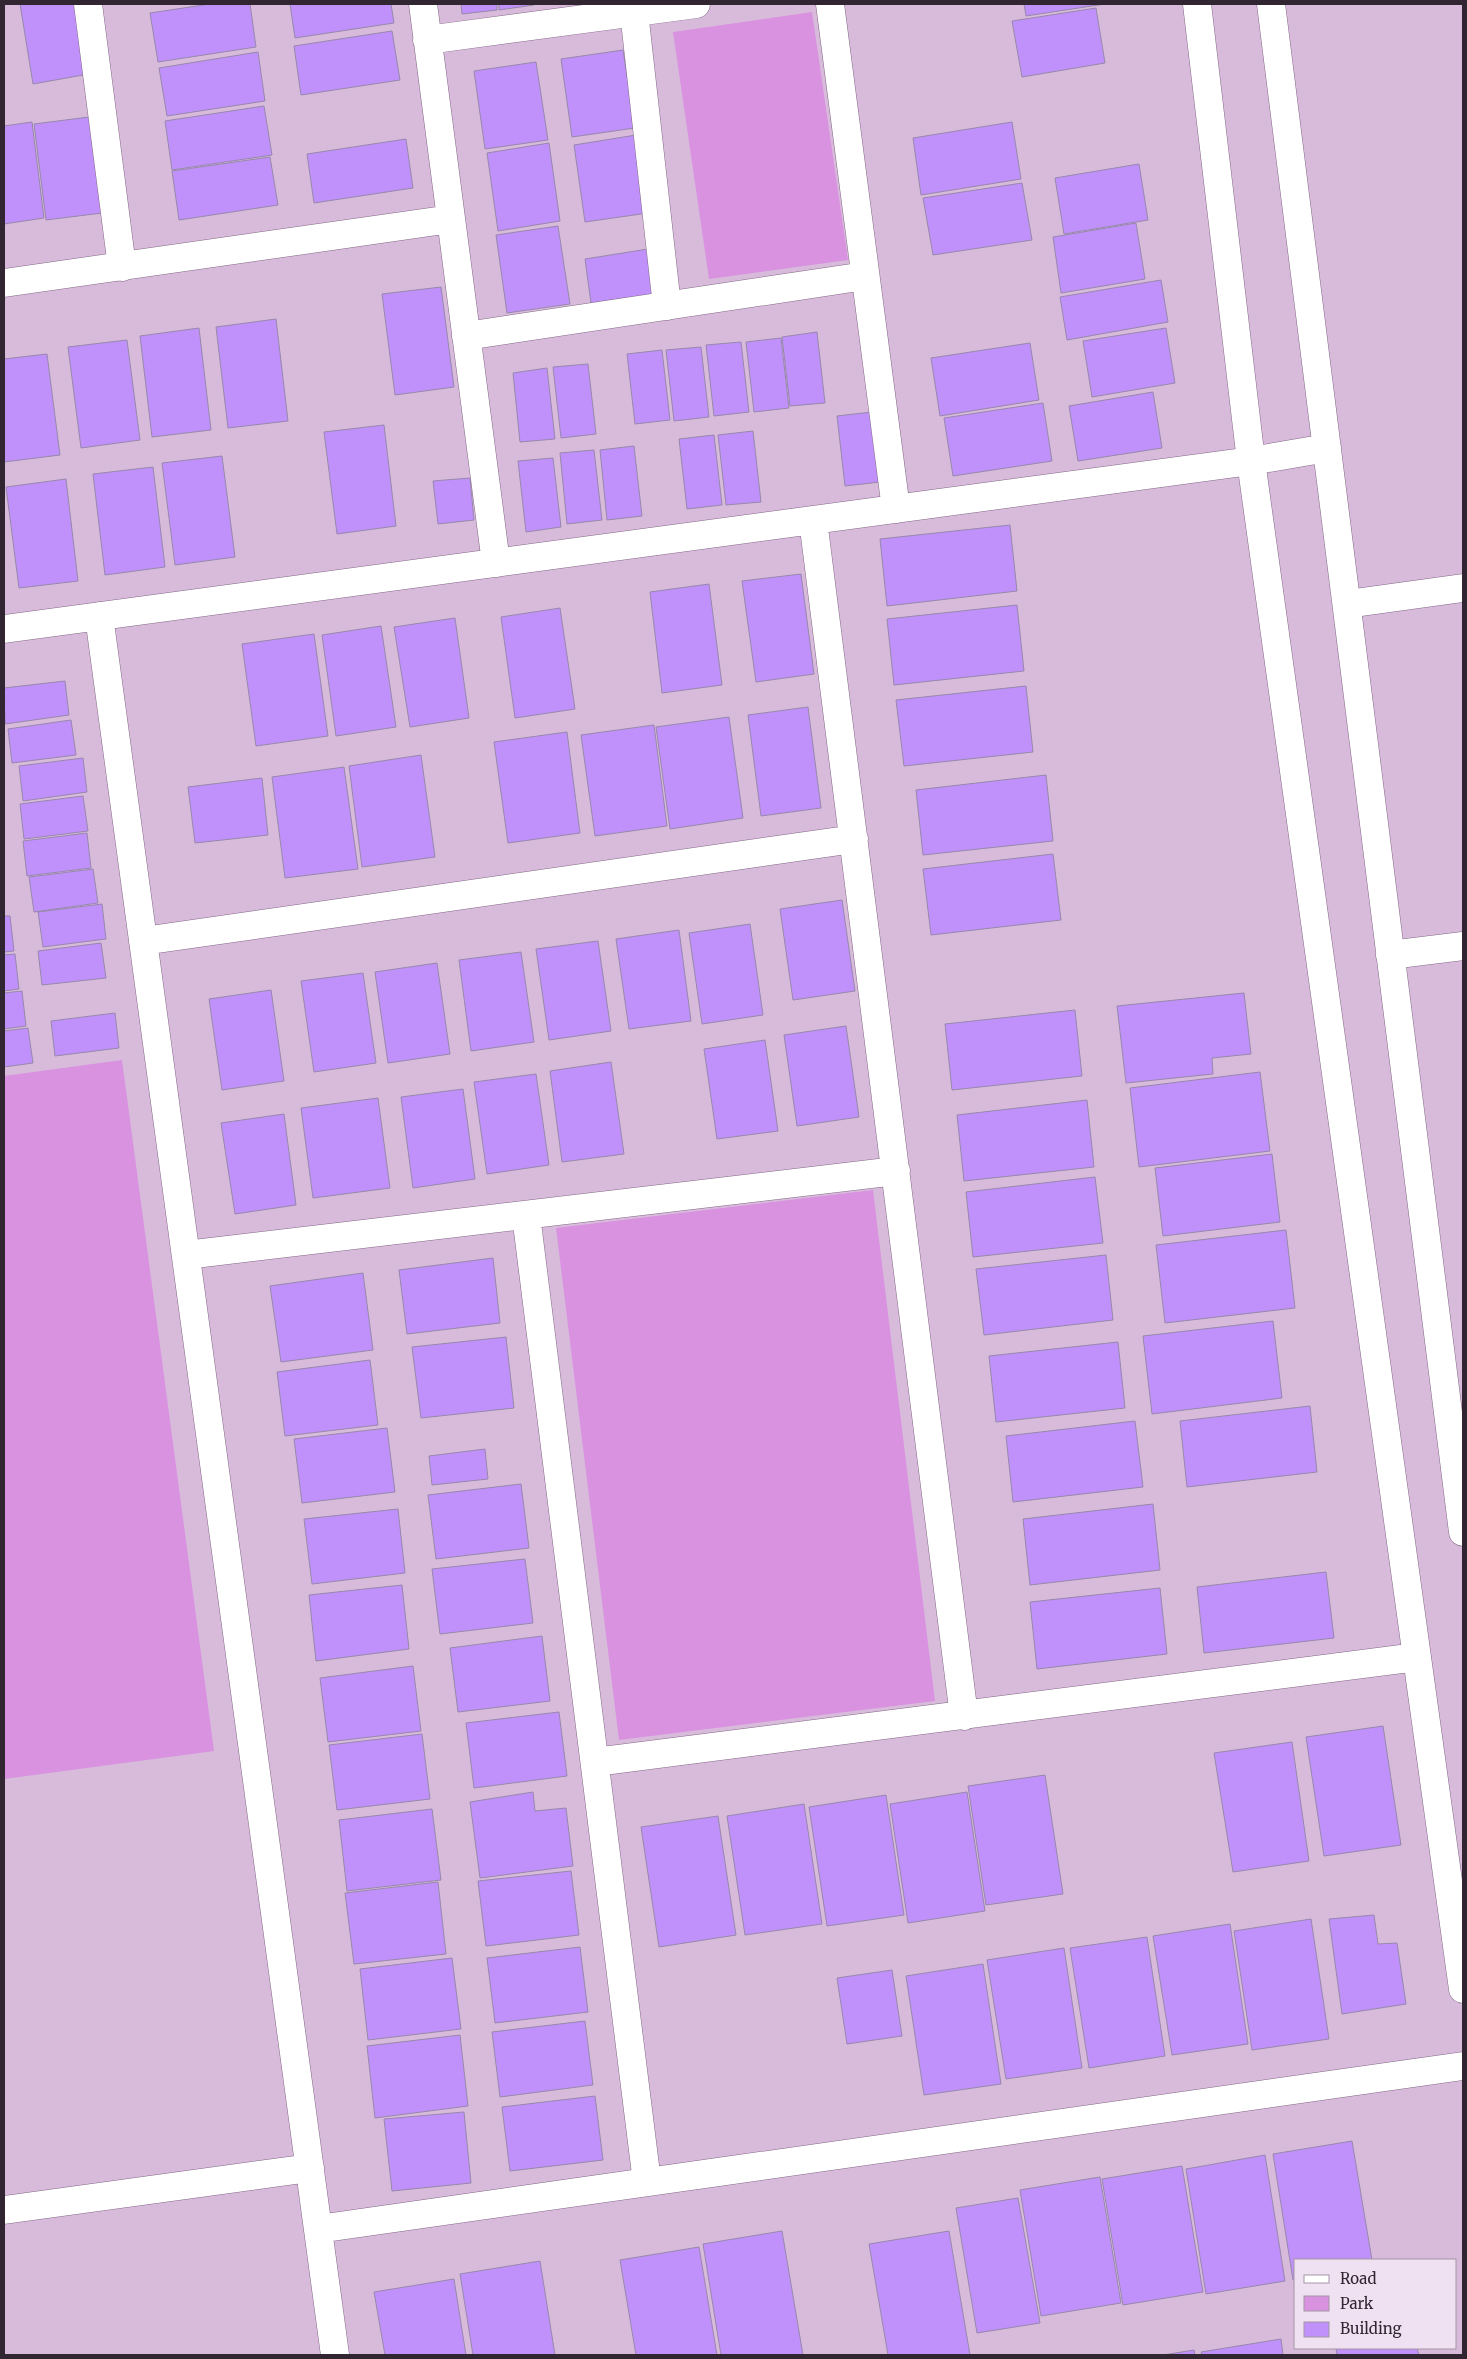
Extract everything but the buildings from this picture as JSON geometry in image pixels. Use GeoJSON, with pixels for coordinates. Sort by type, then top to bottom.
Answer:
{"type":"FeatureCollection","features":[{"type":"Feature","properties":{"kind":"street"},"geometry":{"type":"LineString","coordinates":[[88,4],[122,266]]}},
{"type":"Feature","properties":{"kind":"street"},"geometry":{"type":"LineString","coordinates":[[423,4],[496,563]]}},
{"type":"Feature","properties":{"kind":"street"},"geometry":{"type":"LineString","coordinates":[[427,40],[696,4]]}},
{"type":"Feature","properties":{"kind":"street"},"geometry":{"type":"LineString","coordinates":[[830,4],[896,509]]}},
{"type":"Feature","properties":{"kind":"street"},"geometry":{"type":"LineString","coordinates":[[1197,4],[1251,461],[1463,1989]]}},
{"type":"Feature","properties":{"kind":"street"},"geometry":{"type":"LineString","coordinates":[[1271,4],[1463,1532]]}},
{"type":"Feature","properties":{"kind":"street"},"geometry":{"type":"LineString","coordinates":[[634,12],[667,306]]}},
{"type":"Feature","properties":{"kind":"street"},"geometry":{"type":"LineString","coordinates":[[4,283],[451,219]]}},
{"type":"Feature","properties":{"kind":"street"},"geometry":{"type":"LineString","coordinates":[[466,336],[866,276]]}},
{"type":"Feature","properties":{"kind":"street"},"geometry":{"type":"LineString","coordinates":[[4,629],[1251,461],[1327,448]]}},
{"type":"Feature","properties":{"kind":"street"},"geometry":{"type":"LineString","coordinates":[[813,520],[964,1716]]}},
{"type":"Feature","properties":{"kind":"street"},"geometry":{"type":"LineString","coordinates":[[1347,604],[1463,588]]}},
{"type":"Feature","properties":{"kind":"street"},"geometry":{"type":"LineString","coordinates":[[99,616],[335,2355]]}},
{"type":"Feature","properties":{"kind":"street"},"geometry":{"type":"LineString","coordinates":[[143,941],[854,839]]}},
{"type":"Feature","properties":{"kind":"street"},"geometry":{"type":"LineString","coordinates":[[1390,955],[1463,946]]}},
{"type":"Feature","properties":{"kind":"street"},"geometry":{"type":"LineString","coordinates":[[186,1255],[896,1171]]}},
{"type":"Feature","properties":{"kind":"street"},"geometry":{"type":"LineString","coordinates":[[526,1215],[647,2182]]}},
{"type":"Feature","properties":{"kind":"street"},"geometry":{"type":"LineString","coordinates":[[595,1762],[1417,1657]]}},
{"type":"Feature","properties":{"kind":"street"},"geometry":{"type":"LineString","coordinates":[[318,2229],[1463,2066]]}},
{"type":"Feature","properties":{"kind":"street"},"geometry":{"type":"LineString","coordinates":[[4,2210],[310,2168]]}},
{"type":"Feature","properties":{"kind":"green space"},"geometry":{"type":"Polygon","coordinates":[[[812,12],[848,260],[709,279],[673,32],[812,12]]]}},
{"type":"Feature","properties":{"kind":"green space"},"geometry":{"type":"Polygon","coordinates":[[[122,1060],[214,1751],[4,1779],[4,1076],[122,1060]]]}},
{"type":"Feature","properties":{"kind":"green space"},"geometry":{"type":"Polygon","coordinates":[[[873,1190],[935,1701],[619,1740],[556,1228],[873,1190]]]}}]}
